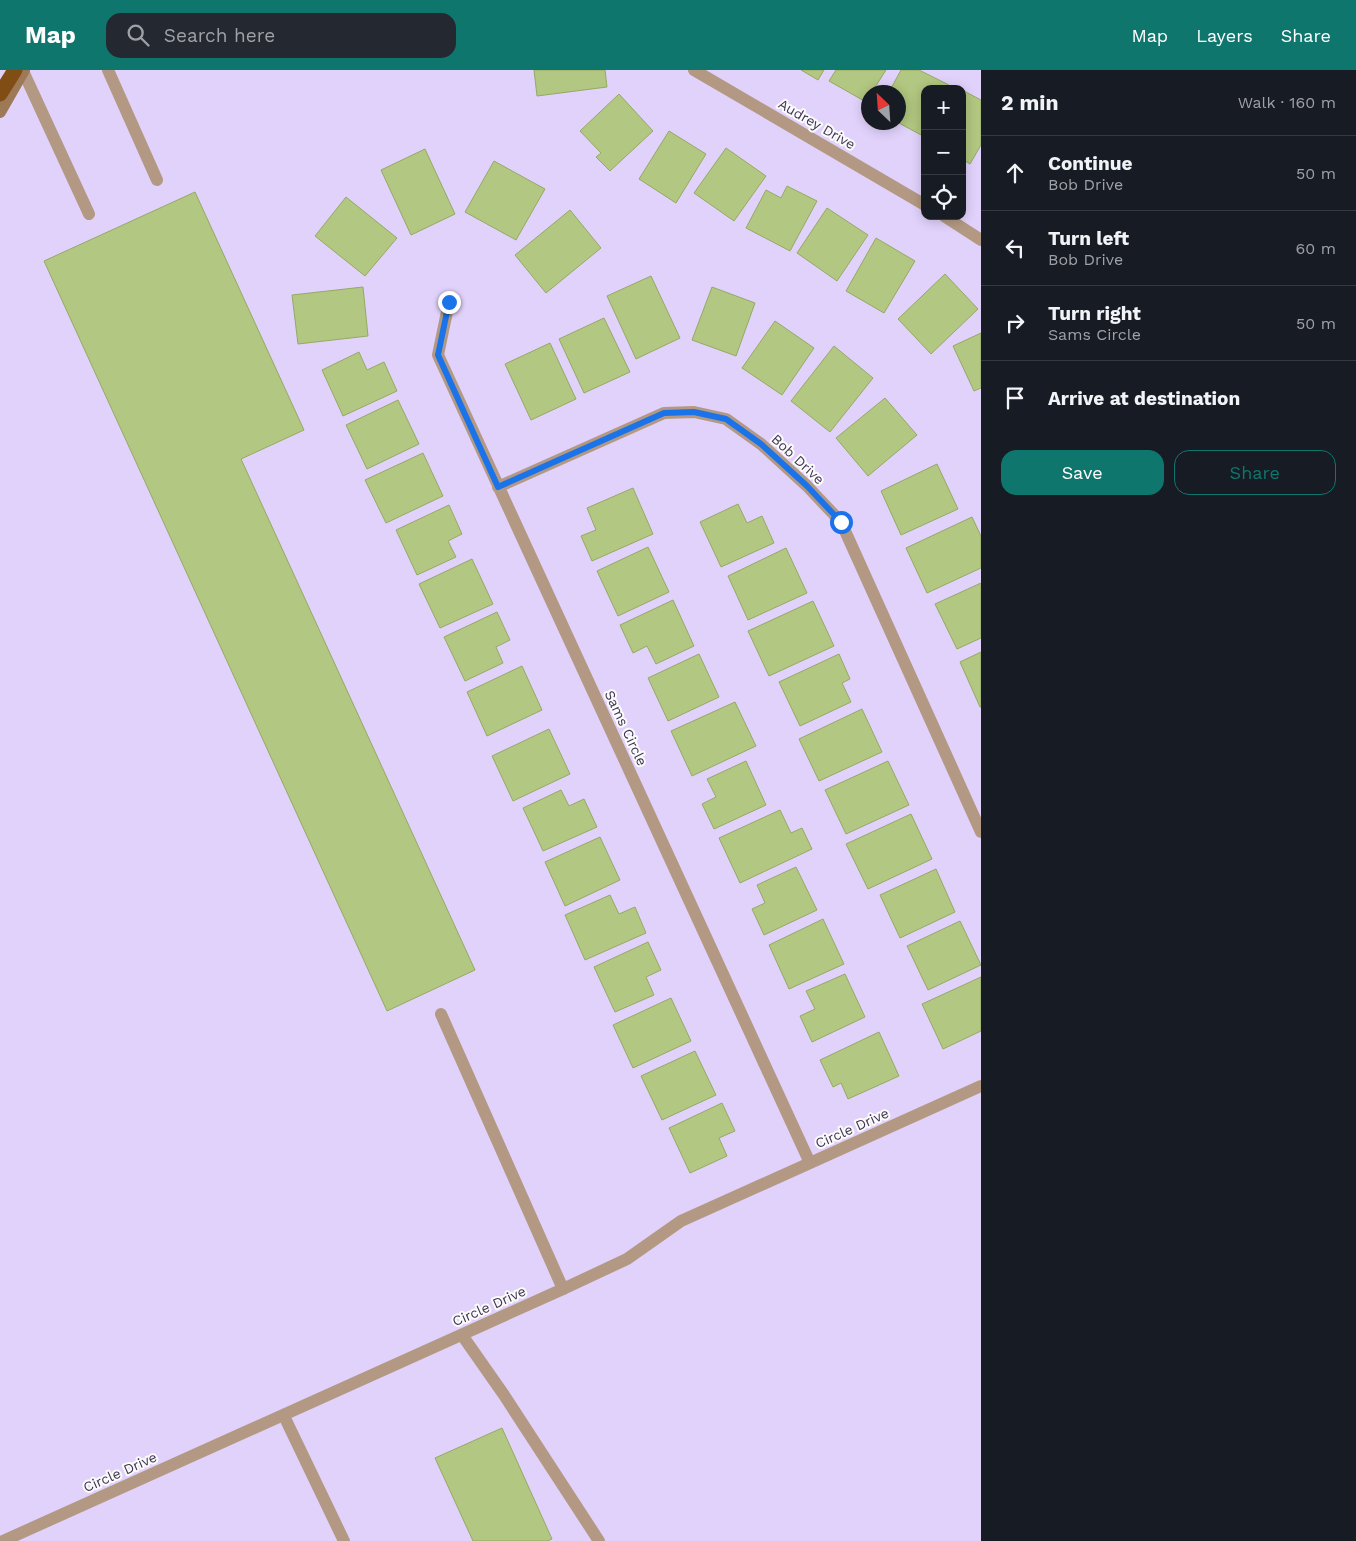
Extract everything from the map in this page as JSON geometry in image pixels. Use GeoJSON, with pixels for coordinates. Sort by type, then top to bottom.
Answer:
{"type":"FeatureCollection","features":[{"type":"Feature","properties":{"kind":"highway"},"geometry":{"type":"LineString","coordinates":[[0,94],[21,70]]}},
{"type":"Feature","properties":{"kind":"main road"},"geometry":{"type":"LineString","coordinates":[[0,112],[21,70]]}},
{"type":"Feature","properties":{"kind":"street"},"geometry":{"type":"LineString","coordinates":[[21,70],[88,214]]}},
{"type":"Feature","properties":{"kind":"street"},"geometry":{"type":"LineString","coordinates":[[108,70],[157,180]]}},
{"type":"Feature","properties":{"kind":"street","name":"Audrey Drive"},"geometry":{"type":"LineString","coordinates":[[694,70],[921,203]]}},
{"type":"Feature","properties":{"kind":"street"},"geometry":{"type":"LineString","coordinates":[[950,220],[981,240]]}},
{"type":"Feature","properties":{"kind":"street","name":"Sams Circle"},"geometry":{"type":"LineString","coordinates":[[449,302],[438,355],[810,1163]]}},
{"type":"Feature","properties":{"kind":"street","name":"Bob Drive"},"geometry":{"type":"LineString","coordinates":[[498,487],[664,413],[694,412],[726,419],[781,462],[841,522],[981,832]]}},
{"type":"Feature","properties":{"kind":"street"},"geometry":{"type":"LineString","coordinates":[[441,1014],[563,1290]]}},
{"type":"Feature","properties":{"kind":"street","name":"Circle Drive"},"geometry":{"type":"LineString","coordinates":[[3,1541],[25,1537],[284,1416],[563,1290],[627,1259],[681,1221],[981,1086]]}},
{"type":"Feature","properties":{"kind":"street"},"geometry":{"type":"LineString","coordinates":[[462,1335],[504,1395],[599,1541]]}},
{"type":"Feature","properties":{"kind":"street"},"geometry":{"type":"LineString","coordinates":[[284,1416],[344,1541]]}},
{"type":"Feature","properties":{"kind":"building"},"geometry":{"type":"Polygon","coordinates":[[[534,70],[605,70],[607,87],[537,96],[534,70]]]}},
{"type":"Feature","properties":{"kind":"building"},"geometry":{"type":"Polygon","coordinates":[[[801,70],[824,70],[818,80],[801,70]]]}},
{"type":"Feature","properties":{"kind":"building"},"geometry":{"type":"Polygon","coordinates":[[[836,70],[886,70],[876,85],[861,85],[861,99],[829,81],[836,70]]]}},
{"type":"Feature","properties":{"kind":"building"},"geometry":{"type":"Polygon","coordinates":[[[901,70],[919,70],[949,85],[921,85],[921,135],[906,127],[906,85],[893,85],[901,70]]]}},
{"type":"Feature","properties":{"kind":"building"},"geometry":{"type":"Polygon","coordinates":[[[966,92],[981,100],[981,145],[970,164],[966,162],[966,92]]]}},
{"type":"Feature","properties":{"kind":"building"},"geometry":{"type":"Polygon","coordinates":[[[619,94],[653,131],[610,171],[596,157],[601,153],[580,131],[619,94]]]}},
{"type":"Feature","properties":{"kind":"building"},"geometry":{"type":"Polygon","coordinates":[[[669,131],[706,154],[676,203],[639,179],[669,131]]]}},
{"type":"Feature","properties":{"kind":"building"},"geometry":{"type":"Polygon","coordinates":[[[726,148],[766,176],[734,221],[694,193],[726,148]]]}},
{"type":"Feature","properties":{"kind":"building"},"geometry":{"type":"Polygon","coordinates":[[[425,149],[455,214],[411,235],[381,170],[425,149]]]}},
{"type":"Feature","properties":{"kind":"building"},"geometry":{"type":"Polygon","coordinates":[[[494,161],[545,189],[516,240],[465,212],[494,161]]]}},
{"type":"Feature","properties":{"kind":"building"},"geometry":{"type":"Polygon","coordinates":[[[787,186],[817,201],[790,251],[746,228],[766,190],[781,198],[787,186]]]}},
{"type":"Feature","properties":{"kind":"building"},"geometry":{"type":"Polygon","coordinates":[[[195,192],[304,430],[241,459],[475,970],[387,1011],[44,261],[195,192]]]}},
{"type":"Feature","properties":{"kind":"building"},"geometry":{"type":"Polygon","coordinates":[[[346,197],[397,238],[365,276],[315,236],[346,197]]]}},
{"type":"Feature","properties":{"kind":"building"},"geometry":{"type":"Polygon","coordinates":[[[827,208],[868,235],[837,281],[797,253],[827,208]]]}},
{"type":"Feature","properties":{"kind":"building"},"geometry":{"type":"Polygon","coordinates":[[[570,210],[601,248],[546,293],[515,255],[570,210]]]}},
{"type":"Feature","properties":{"kind":"building"},"geometry":{"type":"Polygon","coordinates":[[[876,238],[915,261],[884,313],[846,291],[876,238]]]}},
{"type":"Feature","properties":{"kind":"building"},"geometry":{"type":"Polygon","coordinates":[[[945,274],[978,309],[931,354],[898,319],[945,274]]]}},
{"type":"Feature","properties":{"kind":"building"},"geometry":{"type":"Polygon","coordinates":[[[651,276],[680,338],[636,359],[607,296],[651,276]]]}},
{"type":"Feature","properties":{"kind":"building"},"geometry":{"type":"Polygon","coordinates":[[[363,287],[368,336],[298,344],[292,295],[363,287]]]}},
{"type":"Feature","properties":{"kind":"building"},"geometry":{"type":"Polygon","coordinates":[[[712,287],[755,303],[736,356],[692,340],[712,287]]]}},
{"type":"Feature","properties":{"kind":"building"},"geometry":{"type":"Polygon","coordinates":[[[604,318],[630,372],[584,393],[559,339],[604,318]]]}},
{"type":"Feature","properties":{"kind":"building"},"geometry":{"type":"Polygon","coordinates":[[[775,321],[814,348],[782,395],[742,368],[775,321]]]}},
{"type":"Feature","properties":{"kind":"building"},"geometry":{"type":"Polygon","coordinates":[[[981,333],[981,388],[974,391],[953,346],[981,333]]]}},
{"type":"Feature","properties":{"kind":"building"},"geometry":{"type":"Polygon","coordinates":[[[550,343],[576,399],[531,420],[505,364],[550,343]]]}},
{"type":"Feature","properties":{"kind":"building"},"geometry":{"type":"Polygon","coordinates":[[[834,346],[873,378],[830,432],[791,401],[834,346]]]}},
{"type":"Feature","properties":{"kind":"building"},"geometry":{"type":"Polygon","coordinates":[[[359,352],[367,370],[384,362],[397,391],[343,416],[322,370],[359,352]]]}},
{"type":"Feature","properties":{"kind":"building"},"geometry":{"type":"Polygon","coordinates":[[[885,398],[917,435],[868,476],[836,438],[885,398]]]}},
{"type":"Feature","properties":{"kind":"building"},"geometry":{"type":"Polygon","coordinates":[[[398,400],[419,444],[367,469],[346,425],[398,400]]]}},
{"type":"Feature","properties":{"kind":"building"},"geometry":{"type":"Polygon","coordinates":[[[423,453],[443,496],[386,523],[365,480],[423,453]]]}},
{"type":"Feature","properties":{"kind":"building"},"geometry":{"type":"Polygon","coordinates":[[[937,464],[958,509],[901,535],[881,491],[937,464]]]}},
{"type":"Feature","properties":{"kind":"building"},"geometry":{"type":"Polygon","coordinates":[[[633,488],[653,534],[592,561],[581,536],[596,530],[587,508],[633,488]]]}},
{"type":"Feature","properties":{"kind":"building"},"geometry":{"type":"Polygon","coordinates":[[[738,504],[747,523],[762,516],[774,543],[721,567],[700,522],[738,504]]]}},
{"type":"Feature","properties":{"kind":"building"},"geometry":{"type":"Polygon","coordinates":[[[449,505],[462,534],[448,541],[456,557],[417,575],[396,530],[449,505]]]}},
{"type":"Feature","properties":{"kind":"building"},"geometry":{"type":"Polygon","coordinates":[[[972,517],[981,536],[981,568],[927,593],[906,548],[972,517]]]}},
{"type":"Feature","properties":{"kind":"building"},"geometry":{"type":"Polygon","coordinates":[[[648,547],[669,592],[618,616],[597,571],[648,547]]]}},
{"type":"Feature","properties":{"kind":"building"},"geometry":{"type":"Polygon","coordinates":[[[786,548],[807,593],[748,620],[728,576],[786,548]]]}},
{"type":"Feature","properties":{"kind":"building"},"geometry":{"type":"Polygon","coordinates":[[[472,559],[493,604],[440,628],[419,584],[472,559]]]}},
{"type":"Feature","properties":{"kind":"building"},"geometry":{"type":"Polygon","coordinates":[[[981,583],[981,638],[957,649],[935,604],[981,583]]]}},
{"type":"Feature","properties":{"kind":"building"},"geometry":{"type":"Polygon","coordinates":[[[673,600],[694,646],[656,664],[647,646],[633,653],[620,625],[673,600]]]}},
{"type":"Feature","properties":{"kind":"building"},"geometry":{"type":"Polygon","coordinates":[[[813,601],[834,646],[769,676],[748,631],[813,601]]]}},
{"type":"Feature","properties":{"kind":"building"},"geometry":{"type":"Polygon","coordinates":[[[497,612],[510,640],[496,647],[503,663],[465,681],[444,637],[497,612]]]}},
{"type":"Feature","properties":{"kind":"building"},"geometry":{"type":"Polygon","coordinates":[[[981,652],[981,707],[980,707],[960,662],[981,652]]]}},
{"type":"Feature","properties":{"kind":"building"},"geometry":{"type":"Polygon","coordinates":[[[699,654],[719,697],[668,721],[648,678],[699,654]]]}},
{"type":"Feature","properties":{"kind":"building"},"geometry":{"type":"Polygon","coordinates":[[[839,654],[850,679],[842,683],[851,702],[800,726],[779,682],[839,654]]]}},
{"type":"Feature","properties":{"kind":"building"},"geometry":{"type":"Polygon","coordinates":[[[522,666],[542,710],[487,736],[467,692],[522,666]]]}},
{"type":"Feature","properties":{"kind":"building"},"geometry":{"type":"Polygon","coordinates":[[[735,702],[756,746],[692,776],[671,731],[735,702]]]}},
{"type":"Feature","properties":{"kind":"building"},"geometry":{"type":"Polygon","coordinates":[[[862,709],[882,752],[819,781],[799,739],[862,709]]]}},
{"type":"Feature","properties":{"kind":"building"},"geometry":{"type":"Polygon","coordinates":[[[549,729],[570,774],[513,801],[492,756],[549,729]]]}},
{"type":"Feature","properties":{"kind":"building"},"geometry":{"type":"Polygon","coordinates":[[[746,761],[766,805],[714,829],[702,804],[716,797],[707,779],[746,761]]]}},
{"type":"Feature","properties":{"kind":"building"},"geometry":{"type":"Polygon","coordinates":[[[888,761],[909,805],[846,834],[825,790],[888,761]]]}},
{"type":"Feature","properties":{"kind":"building"},"geometry":{"type":"Polygon","coordinates":[[[561,790],[569,806],[584,799],[597,827],[543,851],[523,808],[561,790]]]}},
{"type":"Feature","properties":{"kind":"building"},"geometry":{"type":"Polygon","coordinates":[[[780,810],[791,833],[802,828],[812,849],[740,883],[719,838],[780,810]]]}},
{"type":"Feature","properties":{"kind":"building"},"geometry":{"type":"Polygon","coordinates":[[[911,814],[932,859],[868,889],[846,844],[911,814]]]}},
{"type":"Feature","properties":{"kind":"building"},"geometry":{"type":"Polygon","coordinates":[[[600,837],[620,880],[565,906],[545,862],[600,837]]]}},
{"type":"Feature","properties":{"kind":"building"},"geometry":{"type":"Polygon","coordinates":[[[796,867],[817,910],[764,935],[752,909],[765,903],[757,885],[796,867]]]}},
{"type":"Feature","properties":{"kind":"building"},"geometry":{"type":"Polygon","coordinates":[[[936,869],[955,912],[900,938],[880,895],[936,869]]]}},
{"type":"Feature","properties":{"kind":"building"},"geometry":{"type":"Polygon","coordinates":[[[610,895],[619,914],[635,907],[646,933],[585,960],[565,915],[610,895]]]}},
{"type":"Feature","properties":{"kind":"building"},"geometry":{"type":"Polygon","coordinates":[[[823,919],[844,964],[789,989],[769,945],[823,919]]]}},
{"type":"Feature","properties":{"kind":"building"},"geometry":{"type":"Polygon","coordinates":[[[960,921],[981,965],[928,990],[907,946],[960,921]]]}},
{"type":"Feature","properties":{"kind":"building"},"geometry":{"type":"Polygon","coordinates":[[[648,942],[661,970],[646,977],[654,995],[615,1012],[594,967],[648,942]]]}},
{"type":"Feature","properties":{"kind":"building"},"geometry":{"type":"Polygon","coordinates":[[[845,974],[865,1017],[812,1042],[800,1016],[815,1009],[806,991],[845,974]]]}},
{"type":"Feature","properties":{"kind":"building"},"geometry":{"type":"Polygon","coordinates":[[[981,977],[981,1031],[943,1049],[922,1004],[981,977]]]}},
{"type":"Feature","properties":{"kind":"building"},"geometry":{"type":"Polygon","coordinates":[[[671,998],[691,1041],[633,1068],[613,1025],[671,998]]]}},
{"type":"Feature","properties":{"kind":"building"},"geometry":{"type":"Polygon","coordinates":[[[879,1032],[899,1076],[848,1099],[841,1083],[833,1087],[820,1060],[879,1032]]]}},
{"type":"Feature","properties":{"kind":"building"},"geometry":{"type":"Polygon","coordinates":[[[695,1051],[716,1095],[662,1120],[641,1076],[695,1051]]]}},
{"type":"Feature","properties":{"kind":"building"},"geometry":{"type":"Polygon","coordinates":[[[722,1103],[735,1131],[719,1138],[727,1156],[690,1173],[669,1128],[722,1103]]]}},
{"type":"Feature","properties":{"kind":"building"},"geometry":{"type":"Polygon","coordinates":[[[502,1428],[552,1539],[547,1541],[473,1541],[435,1458],[502,1428]]]}},
{"type":"Feature","properties":{"kind":"route"},"geometry":{"type":"LineString","coordinates":[[449,302],[438,355],[498,487],[664,413],[694,412],[726,419],[761,444],[807,486],[841,522]]}}]}
